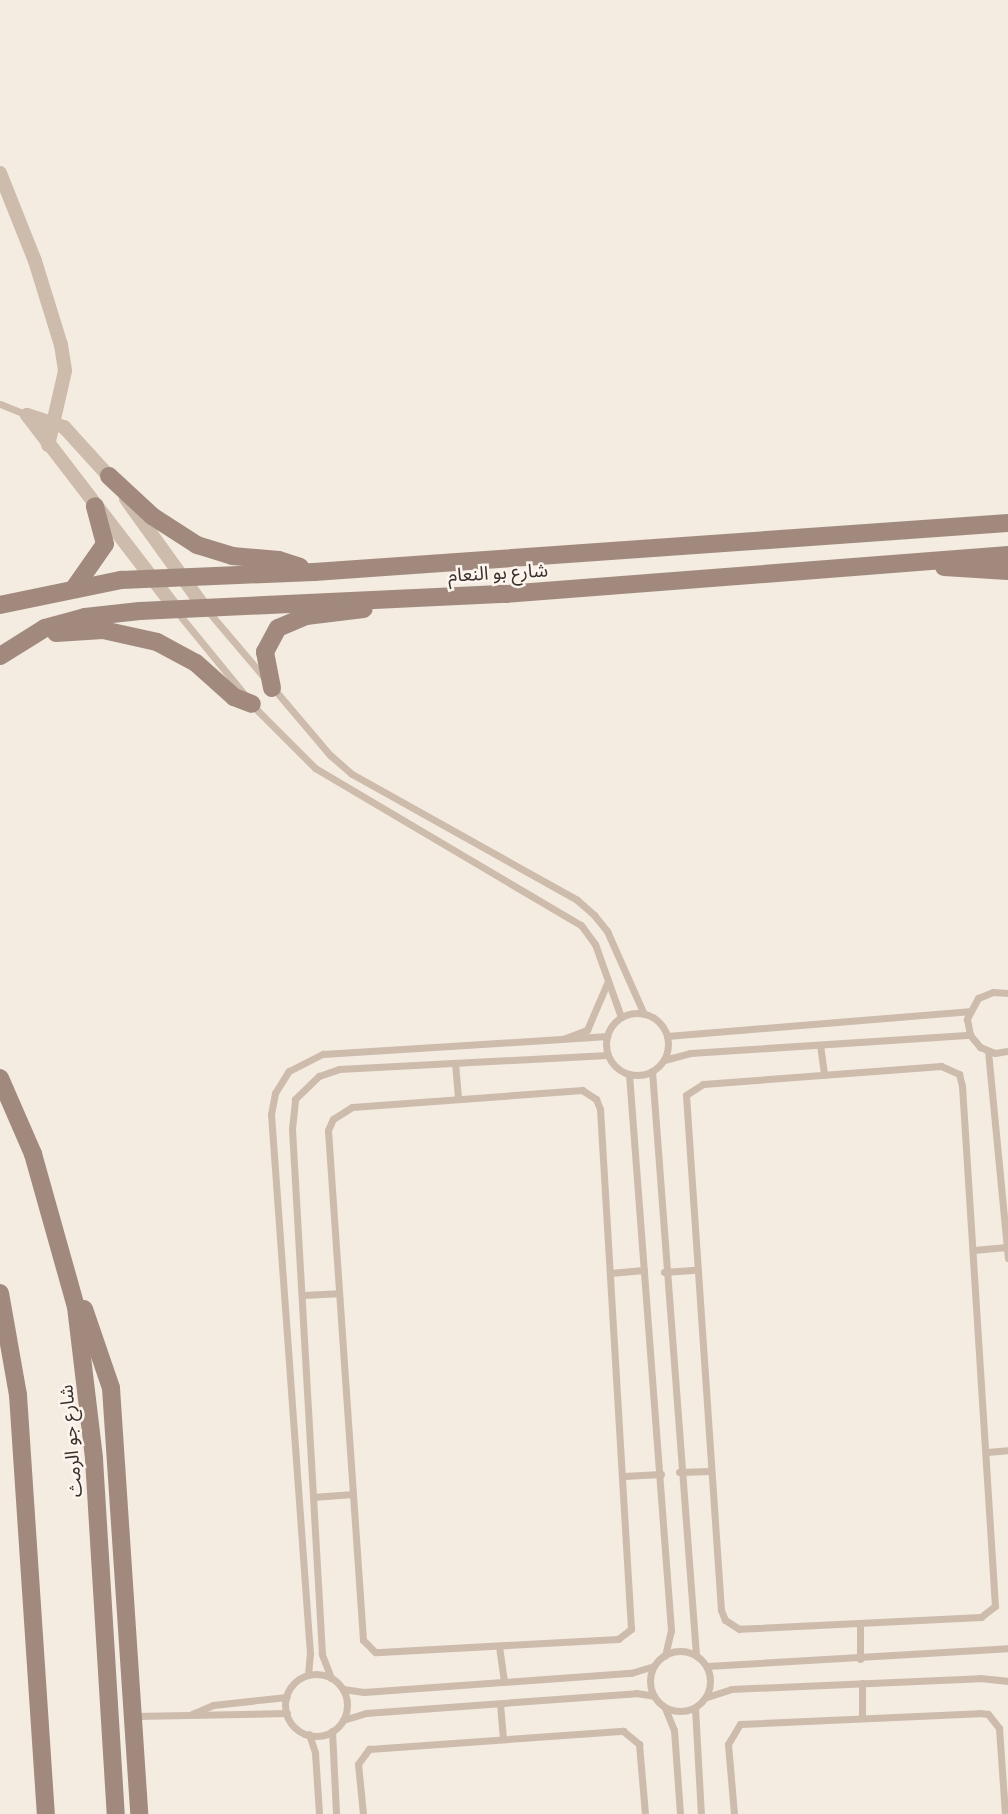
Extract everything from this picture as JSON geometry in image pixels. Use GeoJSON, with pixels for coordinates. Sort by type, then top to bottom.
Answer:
{"type":"FeatureCollection","features":[{"type":"Feature","properties":{"kind":"street"},"geometry":{"type":"LineString","coordinates":[[0,173],[35,261],[61,345],[65,371],[56,424],[48,445]]}},
{"type":"Feature","properties":{"kind":"street"},"geometry":{"type":"LineString","coordinates":[[27,415],[56,424],[87,449],[204,607]]}},
{"type":"Feature","properties":{"kind":"street"},"geometry":{"type":"LineString","coordinates":[[27,415],[95,506],[155,578],[175,608]]}},
{"type":"Feature","properties":{"kind":"street"},"geometry":{"type":"LineString","coordinates":[[109,476],[152,516],[197,545],[232,556],[279,560],[314,572]]}},
{"type":"Feature","properties":{"kind":"street"},"geometry":{"type":"LineString","coordinates":[[75,587],[105,544],[95,506]]}},
{"type":"Feature","properties":{"kind":"street","name":"شارع بو النعام"},"geometry":{"type":"LineString","coordinates":[[0,606],[75,587],[155,578],[314,572],[1008,523]]}},
{"type":"Feature","properties":{"kind":"street","name":"شارع بو النعام"},"geometry":{"type":"LineString","coordinates":[[0,656],[28,635],[85,617],[175,608],[519,594],[1008,555]]}},
{"type":"Feature","properties":{"kind":"street"},"geometry":{"type":"LineString","coordinates":[[928,560],[953,569],[1008,571]]}},
{"type":"Feature","properties":{"kind":"street"},"geometry":{"type":"LineString","coordinates":[[272,688],[265,652],[278,628],[294,619],[363,610],[381,598]]}},
{"type":"Feature","properties":{"kind":"street"},"geometry":{"type":"LineString","coordinates":[[28,635],[103,630],[133,634],[173,649],[205,670],[227,692],[253,704]]}},
{"type":"Feature","properties":{"kind":"street","name":"شارع جو الرمث"},"geometry":{"type":"LineString","coordinates":[[0,1079],[33,1154],[67,1266],[85,1366],[94,1459],[116,1814]]}},
{"type":"Feature","properties":{"kind":"street"},"geometry":{"type":"LineString","coordinates":[[67,1266],[111,1388],[139,1814]]}},
{"type":"Feature","properties":{"kind":"street"},"geometry":{"type":"LineString","coordinates":[[0,1293],[18,1395],[46,1814]]}},
{"type":"Feature","properties":{"kind":"lane"},"geometry":{"type":"LineString","coordinates":[[0,404],[27,415]]}},
{"type":"Feature","properties":{"kind":"lane"},"geometry":{"type":"LineString","coordinates":[[204,607],[272,688],[352,774],[576,900],[594,915],[607,931],[645,1014],[658,1022],[667,1036],[664,1060]]}},
{"type":"Feature","properties":{"kind":"lane"},"geometry":{"type":"LineString","coordinates":[[175,608],[253,704],[295,749],[335,781],[581,925],[595,944],[621,1017]]}},
{"type":"Feature","properties":{"kind":"lane"},"geometry":{"type":"LineString","coordinates":[[554,1043],[587,1030],[608,981]]}},
{"type":"Feature","properties":{"kind":"lane"},"geometry":{"type":"LineString","coordinates":[[667,1036],[969,1011],[985,994],[1008,993]]}},
{"type":"Feature","properties":{"kind":"lane"},"geometry":{"type":"LineString","coordinates":[[969,1011],[970,1035]]}},
{"type":"Feature","properties":{"kind":"lane"},"geometry":{"type":"LineString","coordinates":[[645,1014],[621,1017],[607,1037],[608,1055],[615,1066],[629,1074],[653,1071],[664,1060],[690,1053],[970,1035],[988,1051],[1008,1051]]}},
{"type":"Feature","properties":{"kind":"lane"},"geometry":{"type":"LineString","coordinates":[[308,1675],[310,1654],[271,1114],[275,1093],[289,1071],[323,1054],[554,1043],[607,1037]]}},
{"type":"Feature","properties":{"kind":"lane"},"geometry":{"type":"LineString","coordinates":[[820,1045],[824,1074]]}},
{"type":"Feature","properties":{"kind":"lane"},"geometry":{"type":"LineString","coordinates":[[988,1051],[1008,1258]]}},
{"type":"Feature","properties":{"kind":"lane"},"geometry":{"type":"LineString","coordinates":[[343,1720],[347,1704],[343,1689],[331,1678],[322,1654],[291,1114],[295,1099],[319,1076],[339,1069],[608,1055]]}},
{"type":"Feature","properties":{"kind":"lane"},"geometry":{"type":"LineString","coordinates":[[456,1063],[458,1099]]}},
{"type":"Feature","properties":{"kind":"lane"},"geometry":{"type":"LineString","coordinates":[[941,1066],[959,1074],[997,1597],[990,1613],[981,1618],[739,1629],[724,1620],[684,1102],[690,1089],[703,1084],[824,1074],[941,1066]]}},
{"type":"Feature","properties":{"kind":"lane"},"geometry":{"type":"LineString","coordinates":[[653,1071],[664,1272],[696,1655]]}},
{"type":"Feature","properties":{"kind":"lane"},"geometry":{"type":"LineString","coordinates":[[629,1074],[671,1630],[665,1654]]}},
{"type":"Feature","properties":{"kind":"lane"},"geometry":{"type":"LineString","coordinates":[[582,1090],[596,1099],[624,1476],[631,1629],[618,1639],[382,1654],[367,1648],[352,1494],[326,1141],[333,1119],[352,1107],[458,1099],[582,1090]]}},
{"type":"Feature","properties":{"kind":"lane"},"geometry":{"type":"LineString","coordinates":[[973,1250],[1007,1247]]}},
{"type":"Feature","properties":{"kind":"lane"},"geometry":{"type":"LineString","coordinates":[[610,1273],[644,1270]]}},
{"type":"Feature","properties":{"kind":"lane"},"geometry":{"type":"LineString","coordinates":[[664,1272],[696,1270]]}},
{"type":"Feature","properties":{"kind":"lane"},"geometry":{"type":"LineString","coordinates":[[303,1295],[338,1293]]}},
{"type":"Feature","properties":{"kind":"lane"},"geometry":{"type":"LineString","coordinates":[[987,1452],[1008,1450]]}},
{"type":"Feature","properties":{"kind":"lane"},"geometry":{"type":"LineString","coordinates":[[679,1472],[711,1471]]}},
{"type":"Feature","properties":{"kind":"lane"},"geometry":{"type":"LineString","coordinates":[[624,1476],[660,1474]]}},
{"type":"Feature","properties":{"kind":"lane"},"geometry":{"type":"LineString","coordinates":[[313,1497],[352,1494]]}},
{"type":"Feature","properties":{"kind":"lane"},"geometry":{"type":"LineString","coordinates":[[860,1623],[860,1659]]}},
{"type":"Feature","properties":{"kind":"lane"},"geometry":{"type":"LineString","coordinates":[[499,1646],[504,1682]]}},
{"type":"Feature","properties":{"kind":"lane"},"geometry":{"type":"LineString","coordinates":[[707,1666],[860,1659],[1008,1648]]}},
{"type":"Feature","properties":{"kind":"lane"},"geometry":{"type":"LineString","coordinates":[[343,1689],[364,1692],[631,1672],[654,1665],[665,1654],[680,1650],[696,1655],[707,1666],[711,1681],[707,1697]]}},
{"type":"Feature","properties":{"kind":"lane"},"geometry":{"type":"LineString","coordinates":[[654,1665],[650,1681],[654,1696],[665,1707],[674,1730],[680,1814]]}},
{"type":"Feature","properties":{"kind":"lane"},"geometry":{"type":"LineString","coordinates":[[331,1678],[308,1675],[294,1683],[287,1697],[287,1713],[295,1727],[309,1734],[332,1731],[343,1720],[366,1713],[636,1693],[654,1696]]}},
{"type":"Feature","properties":{"kind":"lane"},"geometry":{"type":"LineString","coordinates":[[665,1707],[680,1712],[695,1708],[707,1697],[731,1689],[862,1683],[1008,1681]]}},
{"type":"Feature","properties":{"kind":"lane"},"geometry":{"type":"LineString","coordinates":[[862,1683],[862,1717]]}},
{"type":"Feature","properties":{"kind":"lane"},"geometry":{"type":"LineString","coordinates":[[190,1714],[214,1704],[287,1697]]}},
{"type":"Feature","properties":{"kind":"lane"},"geometry":{"type":"LineString","coordinates":[[500,1704],[503,1738]]}},
{"type":"Feature","properties":{"kind":"lane"},"geometry":{"type":"LineString","coordinates":[[695,1708],[701,1814]]}},
{"type":"Feature","properties":{"kind":"lane"},"geometry":{"type":"LineString","coordinates":[[133,1716],[287,1713]]}},
{"type":"Feature","properties":{"kind":"lane"},"geometry":{"type":"LineString","coordinates":[[734,1814],[728,1744],[734,1728],[745,1721],[988,1714],[999,1728],[1005,1814]]}},
{"type":"Feature","properties":{"kind":"lane"},"geometry":{"type":"LineString","coordinates":[[332,1731],[336,1814]]}},
{"type":"Feature","properties":{"kind":"lane"},"geometry":{"type":"LineString","coordinates":[[363,1814],[358,1765],[369,1749],[503,1738],[630,1733],[641,1753],[645,1814]]}},
{"type":"Feature","properties":{"kind":"lane"},"geometry":{"type":"LineString","coordinates":[[309,1734],[315,1753],[319,1814]]}}]}
